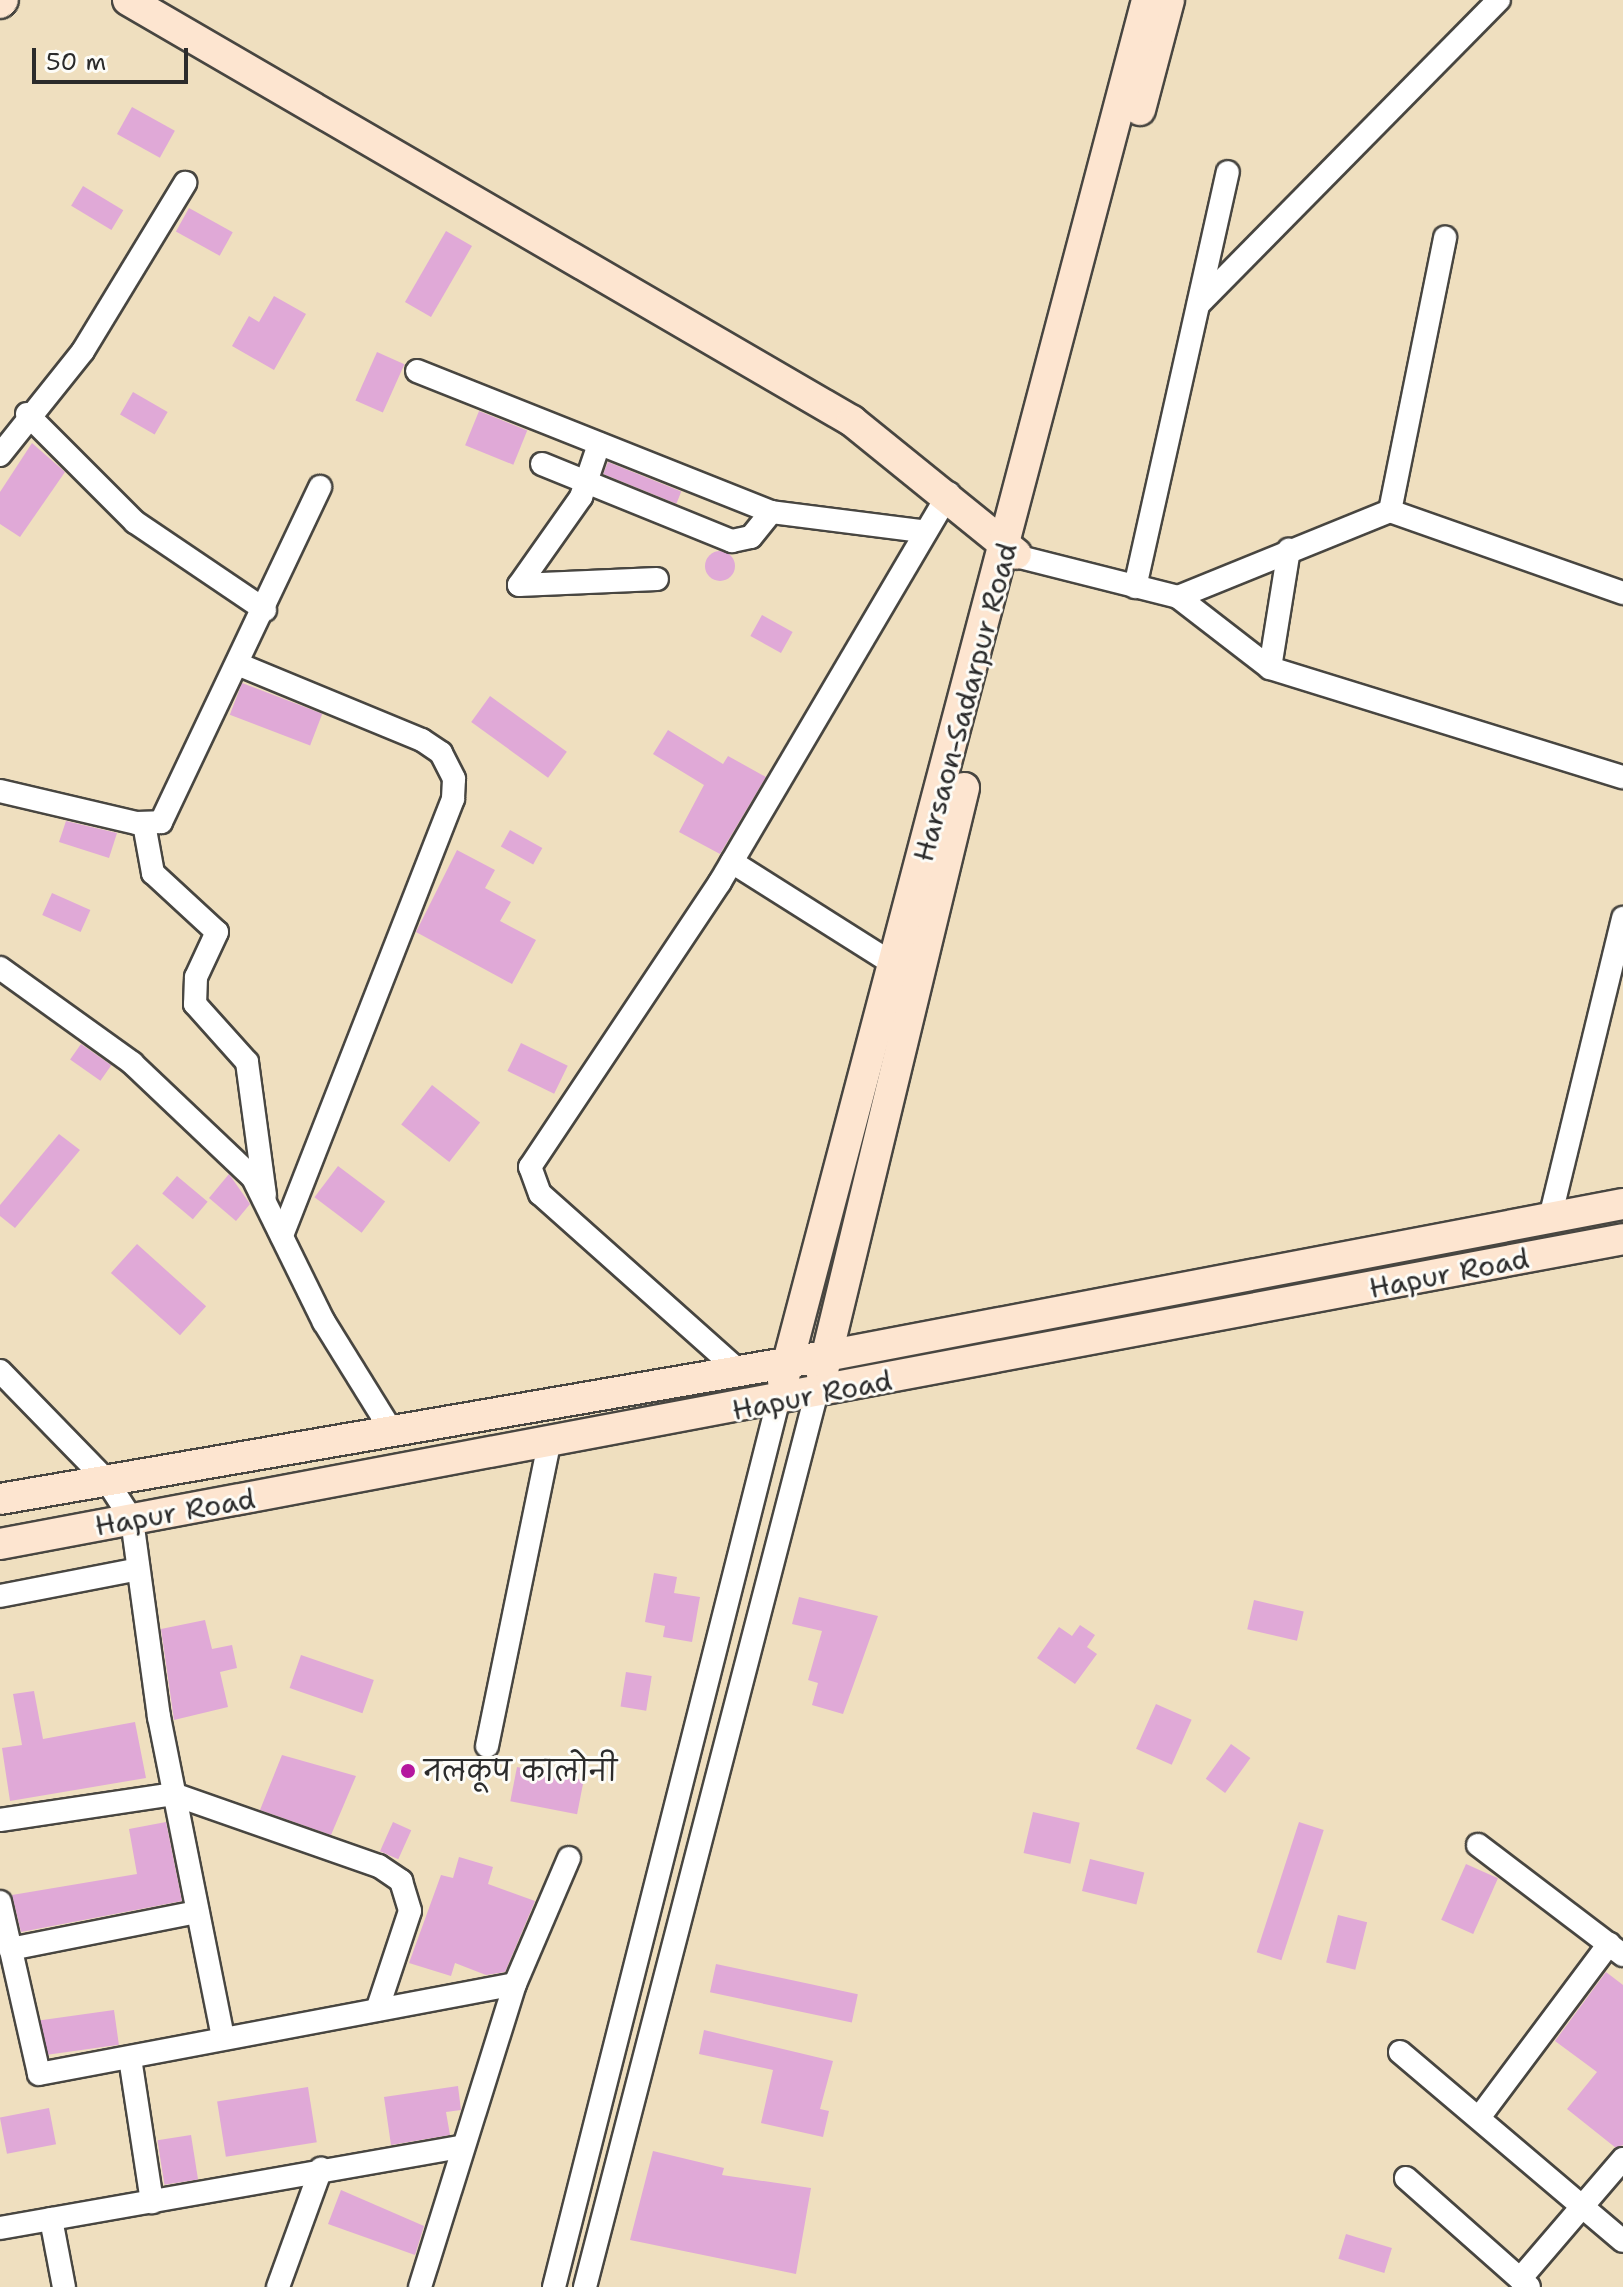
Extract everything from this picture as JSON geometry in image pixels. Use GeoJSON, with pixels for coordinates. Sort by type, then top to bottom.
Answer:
{"type":"FeatureCollection","features":[{"type":"Feature","properties":{"kind":"street"},"geometry":{"type":"LineString","coordinates":[[128,0],[852,421],[949,494],[1013,552],[1178,597],[1270,668],[1623,777]]}},
{"type":"Feature","properties":{"kind":"street","name":"Harsaon-Sadarpur Road"},"geometry":{"type":"LineString","coordinates":[[816,1395],[1013,552],[1147,0]]}},
{"type":"Feature","properties":{"kind":"street","name":"Harsaon-Sadarpur Road"},"geometry":{"type":"LineString","coordinates":[[778,1402],[895,965],[1169,0]]}},
{"type":"Feature","properties":{"kind":"street"},"geometry":{"type":"LineString","coordinates":[[1199,304],[1499,0]]}},
{"type":"Feature","properties":{"kind":"street"},"geometry":{"type":"LineString","coordinates":[[1135,587],[1228,172]]}},
{"type":"Feature","properties":{"kind":"street"},"geometry":{"type":"LineString","coordinates":[[0,455],[27,414],[83,351],[185,183]]}},
{"type":"Feature","properties":{"kind":"street"},"geometry":{"type":"LineString","coordinates":[[1390,511],[1445,237]]}},
{"type":"Feature","properties":{"kind":"street"},"geometry":{"type":"LineString","coordinates":[[417,371],[771,512],[921,531]]}},
{"type":"Feature","properties":{"kind":"street"},"geometry":{"type":"LineString","coordinates":[[27,414],[135,522],[265,610]]}},
{"type":"Feature","properties":{"kind":"street"},"geometry":{"type":"LineString","coordinates":[[599,444],[586,482],[519,585],[657,579]]}},
{"type":"Feature","properties":{"kind":"street"},"geometry":{"type":"LineString","coordinates":[[542,464],[732,541],[751,537],[771,512]]}},
{"type":"Feature","properties":{"kind":"street"},"geometry":{"type":"LineString","coordinates":[[0,791],[144,824],[167,815],[240,665],[320,487]]}},
{"type":"Feature","properties":{"kind":"street"},"geometry":{"type":"LineString","coordinates":[[739,1371],[540,1194],[530,1167],[732,862],[921,531],[949,494]]}},
{"type":"Feature","properties":{"kind":"street"},"geometry":{"type":"LineString","coordinates":[[1178,597],[1390,511],[1623,593]]}},
{"type":"Feature","properties":{"kind":"street"},"geometry":{"type":"LineString","coordinates":[[1270,668],[1289,550]]}},
{"type":"Feature","properties":{"kind":"street"},"geometry":{"type":"LineString","coordinates":[[240,665],[422,740],[448,762],[454,779],[453,799],[282,1236]]}},
{"type":"Feature","properties":{"kind":"street"},"geometry":{"type":"LineString","coordinates":[[144,824],[153,873],[217,932],[196,977],[195,1004],[247,1062],[265,1196]]}},
{"type":"Feature","properties":{"kind":"street"},"geometry":{"type":"LineString","coordinates":[[732,862],[895,965]]}},
{"type":"Feature","properties":{"kind":"street"},"geometry":{"type":"LineString","coordinates":[[1550,1218],[1623,918]]}},
{"type":"Feature","properties":{"kind":"street"},"geometry":{"type":"LineString","coordinates":[[0,968],[163,1090],[227,1148],[265,1196],[282,1236],[389,1427]]}},
{"type":"Feature","properties":{"kind":"street","name":"Hapur Road"},"geometry":{"type":"LineString","coordinates":[[0,1499],[389,1427],[826,1356],[1623,1204]]}},
{"type":"Feature","properties":{"kind":"street","name":"Hapur Road"},"geometry":{"type":"LineString","coordinates":[[0,1544],[816,1395],[1623,1239]]}},
{"type":"Feature","properties":{"kind":"street"},"geometry":{"type":"LineString","coordinates":[[0,1371],[107,1481],[132,1520],[134,1570],[173,1794],[223,2036]]}},
{"type":"Feature","properties":{"kind":"street"},"geometry":{"type":"LineString","coordinates":[[585,2287],[816,1395]]}},
{"type":"Feature","properties":{"kind":"street"},"geometry":{"type":"LineString","coordinates":[[554,2287],[778,1402]]}},
{"type":"Feature","properties":{"kind":"street"},"geometry":{"type":"LineString","coordinates":[[487,1746],[549,1444]]}},
{"type":"Feature","properties":{"kind":"street"},"geometry":{"type":"LineString","coordinates":[[0,1596],[134,1570]]}},
{"type":"Feature","properties":{"kind":"street"},"geometry":{"type":"LineString","coordinates":[[0,1820],[173,1794],[379,1866],[401,1881],[409,1897],[407,1929],[377,2010]]}},
{"type":"Feature","properties":{"kind":"street"},"geometry":{"type":"LineString","coordinates":[[1478,1845],[1616,1950],[1481,2115]]}},
{"type":"Feature","properties":{"kind":"street"},"geometry":{"type":"LineString","coordinates":[[420,2287],[461,2147],[515,1984],[569,1858]]}},
{"type":"Feature","properties":{"kind":"street"},"geometry":{"type":"LineString","coordinates":[[0,1902],[39,2074],[130,2058],[223,2036],[515,1984]]}},
{"type":"Feature","properties":{"kind":"street"},"geometry":{"type":"LineString","coordinates":[[10,1949],[197,1912]]}},
{"type":"Feature","properties":{"kind":"street"},"geometry":{"type":"LineString","coordinates":[[1400,2052],[1481,2115],[1623,2241]]}},
{"type":"Feature","properties":{"kind":"street"},"geometry":{"type":"LineString","coordinates":[[130,2058],[152,2202]]}},
{"type":"Feature","properties":{"kind":"street"},"geometry":{"type":"LineString","coordinates":[[0,2228],[321,2169],[461,2147]]}},
{"type":"Feature","properties":{"kind":"street"},"geometry":{"type":"LineString","coordinates":[[1406,2178],[1525,2283],[1581,2206],[1623,2159]]}},
{"type":"Feature","properties":{"kind":"street"},"geometry":{"type":"LineString","coordinates":[[278,2287],[321,2169]]}},
{"type":"Feature","properties":{"kind":"street"},"geometry":{"type":"LineString","coordinates":[[51,2219],[64,2287]]}},
{"type":"Feature","properties":{"kind":"building"},"geometry":{"type":"Polygon","coordinates":[[[132,107],[175,131],[160,158],[117,134],[132,107]]]}},
{"type":"Feature","properties":{"kind":"building"},"geometry":{"type":"Polygon","coordinates":[[[83,186],[123,210],[111,230],[71,206],[83,186]]]}},
{"type":"Feature","properties":{"kind":"building"},"geometry":{"type":"Polygon","coordinates":[[[189,208],[233,232],[220,256],[176,232],[189,208]]]}},
{"type":"Feature","properties":{"kind":"building"},"geometry":{"type":"Polygon","coordinates":[[[446,231],[472,246],[431,317],[405,302],[446,231]]]}},
{"type":"Feature","properties":{"kind":"building"},"geometry":{"type":"Polygon","coordinates":[[[274,296],[306,314],[274,370],[232,346],[249,316],[259,322],[274,296]]]}},
{"type":"Feature","properties":{"kind":"building"},"geometry":{"type":"Polygon","coordinates":[[[377,352],[404,364],[383,413],[355,400],[377,352]]]}},
{"type":"Feature","properties":{"kind":"building"},"geometry":{"type":"Polygon","coordinates":[[[133,392],[168,412],[155,435],[120,415],[133,392]]]}},
{"type":"Feature","properties":{"kind":"building"},"geometry":{"type":"Polygon","coordinates":[[[479,411],[527,430],[513,465],[465,445],[479,411]]]}},
{"type":"Feature","properties":{"kind":"building"},"geometry":{"type":"Polygon","coordinates":[[[32,443],[65,472],[20,537],[0,524],[0,492],[32,443]]]}},
{"type":"Feature","properties":{"kind":"building"},"geometry":{"type":"Polygon","coordinates":[[[608,462],[681,492],[676,504],[603,474],[608,462]]]}},
{"type":"Feature","properties":{"kind":"building"},"geometry":{"type":"Polygon","coordinates":[[[720,551],[726,552],[734,560],[734,572],[726,580],[720,581],[714,580],[706,572],[705,566],[706,560],[714,552],[720,551]]]}},
{"type":"Feature","properties":{"kind":"building"},"geometry":{"type":"Polygon","coordinates":[[[762,615],[793,632],[781,653],[750,636],[762,615]]]}},
{"type":"Feature","properties":{"kind":"building"},"geometry":{"type":"Polygon","coordinates":[[[242,683],[322,714],[310,746],[230,715],[242,683]]]}},
{"type":"Feature","properties":{"kind":"building"},"geometry":{"type":"Polygon","coordinates":[[[490,696],[567,752],[548,778],[471,722],[490,696]]]}},
{"type":"Feature","properties":{"kind":"building"},"geometry":{"type":"Polygon","coordinates":[[[668,730],[723,764],[728,756],[766,777],[720,854],[679,832],[704,785],[653,754],[668,730]]]}},
{"type":"Feature","properties":{"kind":"building"},"geometry":{"type":"Polygon","coordinates":[[[66,821],[117,833],[109,858],[59,842],[66,821]]]}},
{"type":"Feature","properties":{"kind":"building"},"geometry":{"type":"Polygon","coordinates":[[[510,830],[542,848],[533,865],[501,847],[510,830]]]}},
{"type":"Feature","properties":{"kind":"building"},"geometry":{"type":"Polygon","coordinates":[[[457,850],[495,870],[485,888],[511,902],[500,921],[536,940],[512,984],[416,932],[457,850]]]}},
{"type":"Feature","properties":{"kind":"building"},"geometry":{"type":"Polygon","coordinates":[[[52,893],[90,910],[81,932],[42,915],[52,893]]]}},
{"type":"Feature","properties":{"kind":"building"},"geometry":{"type":"Polygon","coordinates":[[[521,1043],[568,1066],[554,1094],[507,1071],[521,1043]]]}},
{"type":"Feature","properties":{"kind":"building"},"geometry":{"type":"Polygon","coordinates":[[[81,1044],[111,1065],[100,1081],[70,1060],[81,1044]]]}},
{"type":"Feature","properties":{"kind":"building"},"geometry":{"type":"Polygon","coordinates":[[[432,1085],[480,1123],[449,1162],[401,1124],[432,1085]]]}},
{"type":"Feature","properties":{"kind":"building"},"geometry":{"type":"Polygon","coordinates":[[[59,1134],[80,1150],[15,1228],[0,1216],[0,1205],[59,1134]]]}},
{"type":"Feature","properties":{"kind":"building"},"geometry":{"type":"Polygon","coordinates":[[[338,1166],[385,1202],[362,1233],[315,1197],[338,1166]]]}},
{"type":"Feature","properties":{"kind":"building"},"geometry":{"type":"Polygon","coordinates":[[[229,1174],[250,1204],[236,1221],[209,1198],[229,1174]]]}},
{"type":"Feature","properties":{"kind":"building"},"geometry":{"type":"Polygon","coordinates":[[[177,1176],[208,1202],[193,1219],[162,1194],[177,1176]]]}},
{"type":"Feature","properties":{"kind":"building"},"geometry":{"type":"Polygon","coordinates":[[[137,1244],[206,1306],[180,1335],[111,1273],[137,1244]]]}},
{"type":"Feature","properties":{"kind":"building"},"geometry":{"type":"Polygon","coordinates":[[[654,1573],[677,1577],[674,1593],[700,1597],[692,1642],[663,1637],[665,1626],[645,1622],[654,1573]]]}},
{"type":"Feature","properties":{"kind":"building"},"geometry":{"type":"Polygon","coordinates":[[[799,1597],[878,1616],[843,1714],[812,1705],[818,1683],[808,1680],[822,1631],[792,1624],[799,1597]]]}},
{"type":"Feature","properties":{"kind":"building"},"geometry":{"type":"Polygon","coordinates":[[[1254,1600],[1304,1611],[1297,1641],[1247,1629],[1254,1600]]]}},
{"type":"Feature","properties":{"kind":"building"},"geometry":{"type":"Polygon","coordinates":[[[205,1620],[212,1649],[232,1645],[237,1668],[220,1672],[228,1707],[174,1720],[161,1629],[205,1620]]]}},
{"type":"Feature","properties":{"kind":"building"},"geometry":{"type":"Polygon","coordinates":[[[1080,1625],[1095,1635],[1087,1647],[1097,1654],[1075,1684],[1037,1658],[1059,1627],[1072,1636],[1080,1625]]]}},
{"type":"Feature","properties":{"kind":"building"},"geometry":{"type":"Polygon","coordinates":[[[301,1655],[374,1680],[362,1713],[290,1688],[301,1655]]]}},
{"type":"Feature","properties":{"kind":"building"},"geometry":{"type":"Polygon","coordinates":[[[626,1672],[652,1676],[646,1711],[621,1707],[626,1672]]]}},
{"type":"Feature","properties":{"kind":"building"},"geometry":{"type":"Polygon","coordinates":[[[34,1691],[43,1739],[135,1722],[146,1778],[10,1801],[2,1748],[22,1745],[13,1694],[34,1691]]]}},
{"type":"Feature","properties":{"kind":"building"},"geometry":{"type":"Polygon","coordinates":[[[1156,1704],[1192,1720],[1172,1765],[1136,1749],[1156,1704]]]}},
{"type":"Feature","properties":{"kind":"building"},"geometry":{"type":"Polygon","coordinates":[[[1231,1744],[1250,1758],[1225,1793],[1206,1779],[1231,1744]]]}},
{"type":"Feature","properties":{"kind":"building"},"geometry":{"type":"Polygon","coordinates":[[[282,1755],[356,1776],[331,1835],[260,1810],[282,1755]]]}},
{"type":"Feature","properties":{"kind":"building"},"geometry":{"type":"Polygon","coordinates":[[[517,1767],[584,1780],[577,1814],[510,1801],[517,1767]]]}},
{"type":"Feature","properties":{"kind":"building"},"geometry":{"type":"Polygon","coordinates":[[[1033,1812],[1080,1823],[1070,1864],[1024,1853],[1033,1812]]]}},
{"type":"Feature","properties":{"kind":"building"},"geometry":{"type":"Polygon","coordinates":[[[166,1822],[182,1901],[21,1932],[12,1895],[137,1874],[129,1829],[166,1822]]]}},
{"type":"Feature","properties":{"kind":"building"},"geometry":{"type":"Polygon","coordinates":[[[393,1822],[411,1830],[398,1859],[380,1851],[393,1822]]]}},
{"type":"Feature","properties":{"kind":"building"},"geometry":{"type":"Polygon","coordinates":[[[1299,1822],[1324,1830],[1281,1960],[1257,1952],[1299,1822]]]}},
{"type":"Feature","properties":{"kind":"building"},"geometry":{"type":"Polygon","coordinates":[[[459,1857],[493,1867],[488,1884],[535,1901],[505,1972],[486,1975],[455,1963],[451,1976],[409,1963],[441,1875],[453,1878],[459,1857]]]}},
{"type":"Feature","properties":{"kind":"building"},"geometry":{"type":"Polygon","coordinates":[[[1090,1859],[1144,1873],[1136,1905],[1082,1891],[1090,1859]]]}},
{"type":"Feature","properties":{"kind":"building"},"geometry":{"type":"Polygon","coordinates":[[[1466,1864],[1498,1878],[1473,1934],[1441,1920],[1466,1864]]]}},
{"type":"Feature","properties":{"kind":"building"},"geometry":{"type":"Polygon","coordinates":[[[1338,1915],[1367,1922],[1355,1970],[1326,1963],[1338,1915]]]}},
{"type":"Feature","properties":{"kind":"building"},"geometry":{"type":"Polygon","coordinates":[[[716,1964],[858,1994],[852,2023],[710,1992],[716,1964]]]}},
{"type":"Feature","properties":{"kind":"building"},"geometry":{"type":"Polygon","coordinates":[[[1606,1972],[1623,1985],[1623,2145],[1616,2148],[1567,2109],[1597,2072],[1555,2041],[1606,1972]]]}},
{"type":"Feature","properties":{"kind":"building"},"geometry":{"type":"Polygon","coordinates":[[[114,2010],[119,2045],[46,2055],[41,2020],[114,2010]]]}},
{"type":"Feature","properties":{"kind":"building"},"geometry":{"type":"Polygon","coordinates":[[[704,2030],[833,2061],[820,2109],[829,2111],[823,2137],[761,2123],[773,2070],[699,2054],[704,2030]]]}},
{"type":"Feature","properties":{"kind":"building"},"geometry":{"type":"Polygon","coordinates":[[[458,2086],[461,2110],[446,2112],[450,2135],[391,2145],[384,2097],[458,2086]]]}},
{"type":"Feature","properties":{"kind":"building"},"geometry":{"type":"Polygon","coordinates":[[[308,2087],[317,2142],[226,2157],[217,2101],[308,2087]]]}},
{"type":"Feature","properties":{"kind":"building"},"geometry":{"type":"Polygon","coordinates":[[[49,2108],[56,2144],[7,2154],[0,2118],[49,2108]]]}},
{"type":"Feature","properties":{"kind":"building"},"geometry":{"type":"Polygon","coordinates":[[[191,2135],[198,2179],[164,2185],[157,2140],[191,2135]]]}},
{"type":"Feature","properties":{"kind":"building"},"geometry":{"type":"Polygon","coordinates":[[[653,2151],[724,2168],[722,2175],[811,2188],[796,2274],[630,2240],[653,2151]]]}},
{"type":"Feature","properties":{"kind":"building"},"geometry":{"type":"Polygon","coordinates":[[[341,2190],[424,2226],[415,2255],[328,2224],[341,2190]]]}},
{"type":"Feature","properties":{"kind":"building"},"geometry":{"type":"Polygon","coordinates":[[[1346,2234],[1392,2248],[1384,2273],[1338,2259],[1346,2234]]]}},
{"type":"Feature","properties":{"kind":"place","name":"नलकूप कालोनी"},"geometry":{"type":"Point","coordinates":[408,1771]}}]}
